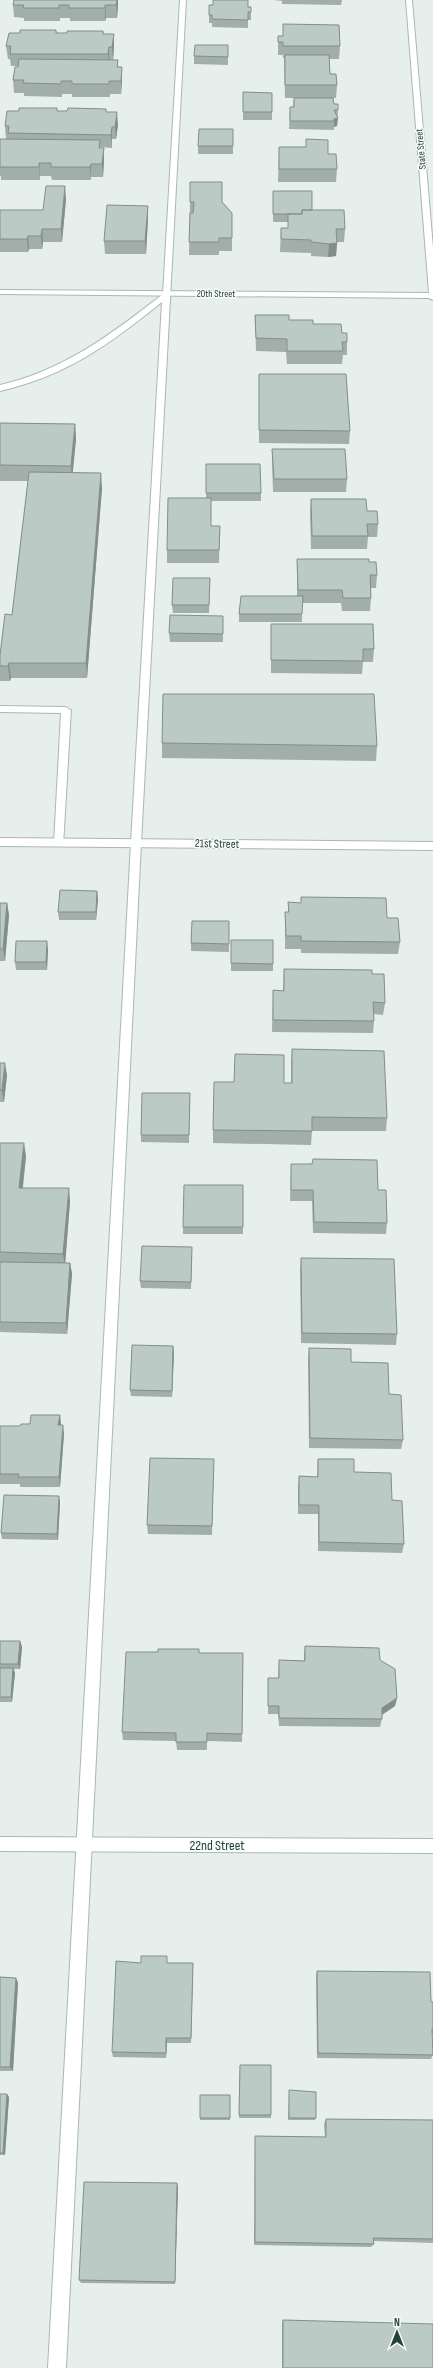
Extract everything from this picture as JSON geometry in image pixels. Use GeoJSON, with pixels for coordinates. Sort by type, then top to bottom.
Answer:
{"type":"FeatureCollection","features":[{"type":"Feature","properties":{"kind":"street"},"geometry":{"type":"LineString","coordinates":[[57,2368],[136,843],[183,0]]}},
{"type":"Feature","properties":{"kind":"street","name":"State Street"},"geometry":{"type":"LineString","coordinates":[[409,0],[433,296]]}},
{"type":"Feature","properties":{"kind":"street","name":"20th Street"},"geometry":{"type":"LineString","coordinates":[[0,292],[433,296]]}},
{"type":"Feature","properties":{"kind":"street"},"geometry":{"type":"LineString","coordinates":[[0,388],[23,384],[68,363],[115,335],[167,294]]}},
{"type":"Feature","properties":{"kind":"street"},"geometry":{"type":"LineString","coordinates":[[0,709],[66,710],[59,843]]}},
{"type":"Feature","properties":{"kind":"street","name":"21st Street"},"geometry":{"type":"LineString","coordinates":[[0,842],[433,846]]}},
{"type":"Feature","properties":{"kind":"street","name":"22nd Street"},"geometry":{"type":"LineString","coordinates":[[0,1844],[433,1846]]}},
{"type":"Feature","properties":{"kind":"building"},"geometry":{"type":"Polygon","coordinates":[[[14,0],[117,0],[116,5],[105,5],[105,8],[69,8],[69,5],[59,5],[59,8],[23,8],[24,5],[13,5],[14,0]]]}},
{"type":"Feature","properties":{"kind":"building"},"geometry":{"type":"Polygon","coordinates":[[[213,0],[248,0],[248,7],[251,7],[251,12],[248,12],[248,20],[212,19],[212,15],[209,15],[209,5],[213,5],[213,0]]]}},
{"type":"Feature","properties":{"kind":"building"},"geometry":{"type":"Polygon","coordinates":[[[283,24],[339,25],[340,46],[283,46],[283,42],[278,42],[278,36],[283,36],[283,24]]]}},
{"type":"Feature","properties":{"kind":"building"},"geometry":{"type":"Polygon","coordinates":[[[20,30],[56,30],[56,33],[67,33],[67,31],[103,31],[103,34],[114,34],[112,47],[109,47],[108,54],[10,54],[11,46],[6,46],[9,33],[20,33],[20,30]]]}},
{"type":"Feature","properties":{"kind":"building"},"geometry":{"type":"Polygon","coordinates":[[[195,45],[228,45],[228,57],[194,56],[195,45]]]}},
{"type":"Feature","properties":{"kind":"building"},"geometry":{"type":"Polygon","coordinates":[[[285,55],[329,55],[330,74],[336,74],[337,85],[285,85],[285,55]]]}},
{"type":"Feature","properties":{"kind":"building"},"geometry":{"type":"Polygon","coordinates":[[[19,59],[118,60],[117,67],[122,67],[121,81],[109,81],[109,84],[72,84],[72,81],[61,81],[61,84],[23,83],[24,80],[13,80],[15,67],[18,67],[19,59]]]}},
{"type":"Feature","properties":{"kind":"building"},"geometry":{"type":"Polygon","coordinates":[[[243,92],[272,93],[272,112],[243,112],[243,92]]]}},
{"type":"Feature","properties":{"kind":"building"},"geometry":{"type":"Polygon","coordinates":[[[294,98],[333,98],[334,104],[338,104],[338,110],[334,110],[338,118],[334,119],[334,121],[290,121],[290,107],[294,107],[294,98]]]}},
{"type":"Feature","properties":{"kind":"building"},"geometry":{"type":"Polygon","coordinates":[[[19,108],[57,108],[57,111],[67,111],[68,108],[106,109],[106,112],[117,112],[115,127],[112,127],[111,135],[8,133],[9,126],[5,126],[7,111],[19,111],[19,108]]]}},
{"type":"Feature","properties":{"kind":"building"},"geometry":{"type":"Polygon","coordinates":[[[199,129],[233,129],[233,146],[198,146],[199,129]]]}},
{"type":"Feature","properties":{"kind":"building"},"geometry":{"type":"Polygon","coordinates":[[[0,139],[100,140],[99,148],[104,148],[102,164],[91,164],[90,167],[51,167],[51,163],[39,163],[39,167],[0,167],[0,139]]]}},
{"type":"Feature","properties":{"kind":"building"},"geometry":{"type":"Polygon","coordinates":[[[306,139],[328,140],[328,154],[336,154],[337,169],[279,169],[279,147],[306,147],[306,139]]]}},
{"type":"Feature","properties":{"kind":"building"},"geometry":{"type":"Polygon","coordinates":[[[190,182],[222,182],[222,202],[232,213],[232,238],[219,238],[219,242],[189,242],[190,213],[193,213],[194,202],[190,202],[190,182]]]}},
{"type":"Feature","properties":{"kind":"building"},"geometry":{"type":"Polygon","coordinates":[[[46,186],[65,186],[61,229],[42,229],[41,236],[28,236],[27,239],[0,239],[0,210],[43,210],[46,186]]]}},
{"type":"Feature","properties":{"kind":"building"},"geometry":{"type":"Polygon","coordinates":[[[273,191],[312,191],[312,210],[302,210],[302,214],[273,214],[273,191]]]}},
{"type":"Feature","properties":{"kind":"building"},"geometry":{"type":"Polygon","coordinates":[[[107,205],[148,206],[145,241],[104,241],[107,205]]]}},
{"type":"Feature","properties":{"kind":"building"},"geometry":{"type":"Polygon","coordinates":[[[302,210],[344,210],[345,229],[336,229],[337,243],[329,244],[311,242],[311,240],[281,239],[281,228],[288,228],[288,214],[302,214],[302,210]]]}},
{"type":"Feature","properties":{"kind":"building"},"geometry":{"type":"Polygon","coordinates":[[[255,315],[289,315],[289,320],[313,320],[313,324],[341,324],[342,333],[347,333],[347,342],[342,342],[343,351],[287,351],[287,339],[256,338],[255,315]]]}},
{"type":"Feature","properties":{"kind":"building"},"geometry":{"type":"Polygon","coordinates":[[[259,374],[346,374],[350,431],[259,430],[259,374]]]}},
{"type":"Feature","properties":{"kind":"building"},"geometry":{"type":"Polygon","coordinates":[[[0,423],[75,424],[71,466],[0,465],[0,423]]]}},
{"type":"Feature","properties":{"kind":"building"},"geometry":{"type":"Polygon","coordinates":[[[272,449],[345,449],[347,479],[274,479],[272,449]]]}},
{"type":"Feature","properties":{"kind":"building"},"geometry":{"type":"Polygon","coordinates":[[[206,464],[260,464],[261,493],[206,493],[206,464]]]}},
{"type":"Feature","properties":{"kind":"building"},"geometry":{"type":"Polygon","coordinates":[[[29,472],[101,473],[86,663],[9,663],[8,666],[0,666],[5,614],[12,615],[29,472]]]}},
{"type":"Feature","properties":{"kind":"building"},"geometry":{"type":"Polygon","coordinates":[[[168,498],[211,498],[211,526],[220,526],[219,550],[167,550],[168,498]]]}},
{"type":"Feature","properties":{"kind":"building"},"geometry":{"type":"Polygon","coordinates":[[[311,499],[366,499],[367,511],[377,511],[378,524],[367,524],[368,536],[312,536],[311,499]]]}},
{"type":"Feature","properties":{"kind":"building"},"geometry":{"type":"Polygon","coordinates":[[[297,559],[369,559],[369,562],[376,562],[377,575],[370,575],[371,598],[343,598],[342,590],[298,590],[297,559]]]}},
{"type":"Feature","properties":{"kind":"building"},"geometry":{"type":"Polygon","coordinates":[[[173,578],[210,578],[209,605],[172,605],[173,578]]]}},
{"type":"Feature","properties":{"kind":"building"},"geometry":{"type":"Polygon","coordinates":[[[241,596],[303,596],[302,614],[239,614],[241,596]]]}},
{"type":"Feature","properties":{"kind":"building"},"geometry":{"type":"Polygon","coordinates":[[[170,615],[223,616],[223,634],[169,633],[170,615]]]}},
{"type":"Feature","properties":{"kind":"building"},"geometry":{"type":"Polygon","coordinates":[[[271,624],[373,624],[374,649],[363,649],[363,661],[271,660],[271,624]]]}},
{"type":"Feature","properties":{"kind":"building"},"geometry":{"type":"Polygon","coordinates":[[[163,694],[374,694],[377,746],[162,743],[163,694]]]}},
{"type":"Feature","properties":{"kind":"building"},"geometry":{"type":"Polygon","coordinates":[[[60,890],[97,891],[96,912],[58,912],[60,890]]]}},
{"type":"Feature","properties":{"kind":"building"},"geometry":{"type":"Polygon","coordinates":[[[301,897],[386,898],[387,918],[398,918],[400,942],[301,941],[301,936],[286,936],[285,912],[289,912],[288,902],[301,903],[301,897]]]}},
{"type":"Feature","properties":{"kind":"building"},"geometry":{"type":"Polygon","coordinates":[[[0,903],[7,903],[3,949],[0,949],[0,903]]]}},
{"type":"Feature","properties":{"kind":"building"},"geometry":{"type":"Polygon","coordinates":[[[192,921],[229,921],[229,944],[191,943],[192,921]]]}},
{"type":"Feature","properties":{"kind":"building"},"geometry":{"type":"Polygon","coordinates":[[[231,940],[273,940],[273,964],[231,963],[231,940]]]}},
{"type":"Feature","properties":{"kind":"building"},"geometry":{"type":"Polygon","coordinates":[[[16,941],[47,941],[46,962],[15,962],[16,941]]]}},
{"type":"Feature","properties":{"kind":"building"},"geometry":{"type":"Polygon","coordinates":[[[284,969],[372,970],[372,974],[384,974],[385,1003],[373,1002],[374,1021],[273,1020],[273,990],[284,991],[284,969]]]}},
{"type":"Feature","properties":{"kind":"building"},"geometry":{"type":"Polygon","coordinates":[[[292,1049],[384,1051],[387,1118],[312,1117],[312,1131],[213,1130],[214,1082],[234,1082],[235,1054],[284,1055],[284,1083],[292,1083],[292,1049]]]}},
{"type":"Feature","properties":{"kind":"building"},"geometry":{"type":"Polygon","coordinates":[[[0,1063],[5,1063],[2,1090],[0,1090],[0,1063]]]}},
{"type":"Feature","properties":{"kind":"building"},"geometry":{"type":"Polygon","coordinates":[[[142,1093],[190,1093],[189,1135],[141,1135],[142,1093]]]}},
{"type":"Feature","properties":{"kind":"building"},"geometry":{"type":"Polygon","coordinates":[[[0,1143],[24,1143],[19,1188],[69,1188],[63,1254],[0,1252],[0,1143]]]}},
{"type":"Feature","properties":{"kind":"building"},"geometry":{"type":"Polygon","coordinates":[[[313,1159],[377,1160],[378,1190],[386,1190],[387,1223],[314,1222],[313,1190],[291,1190],[291,1164],[312,1164],[313,1159]]]}},
{"type":"Feature","properties":{"kind":"building"},"geometry":{"type":"Polygon","coordinates":[[[184,1185],[243,1185],[243,1227],[183,1227],[184,1185]]]}},
{"type":"Feature","properties":{"kind":"building"},"geometry":{"type":"Polygon","coordinates":[[[142,1246],[192,1247],[191,1282],[140,1281],[142,1246]]]}},
{"type":"Feature","properties":{"kind":"building"},"geometry":{"type":"Polygon","coordinates":[[[301,1258],[394,1259],[397,1334],[302,1333],[301,1258]]]}},
{"type":"Feature","properties":{"kind":"building"},"geometry":{"type":"Polygon","coordinates":[[[0,1262],[70,1263],[66,1323],[0,1322],[0,1262]]]}},
{"type":"Feature","properties":{"kind":"building"},"geometry":{"type":"Polygon","coordinates":[[[132,1345],[173,1346],[172,1391],[130,1390],[132,1345]]]}},
{"type":"Feature","properties":{"kind":"building"},"geometry":{"type":"Polygon","coordinates":[[[309,1348],[351,1349],[351,1362],[388,1363],[389,1394],[401,1395],[403,1440],[310,1438],[309,1348]]]}},
{"type":"Feature","properties":{"kind":"building"},"geometry":{"type":"Polygon","coordinates":[[[31,1415],[60,1415],[58,1425],[63,1425],[59,1477],[18,1477],[19,1474],[0,1474],[0,1426],[20,1426],[21,1424],[30,1424],[31,1415]]]}},
{"type":"Feature","properties":{"kind":"building"},"geometry":{"type":"Polygon","coordinates":[[[150,1458],[214,1459],[212,1526],[147,1525],[150,1458]]]}},
{"type":"Feature","properties":{"kind":"building"},"geometry":{"type":"Polygon","coordinates":[[[318,1459],[354,1459],[354,1472],[391,1473],[392,1500],[402,1501],[404,1544],[319,1542],[319,1505],[299,1505],[299,1476],[318,1477],[318,1459]]]}},
{"type":"Feature","properties":{"kind":"building"},"geometry":{"type":"Polygon","coordinates":[[[4,1495],[59,1496],[57,1534],[1,1533],[4,1495]]]}},
{"type":"Feature","properties":{"kind":"building"},"geometry":{"type":"Polygon","coordinates":[[[0,1641],[20,1641],[18,1664],[0,1664],[0,1641]]]}},
{"type":"Feature","properties":{"kind":"building"},"geometry":{"type":"Polygon","coordinates":[[[305,1646],[379,1648],[380,1660],[395,1669],[397,1698],[382,1708],[382,1719],[279,1718],[279,1706],[268,1706],[268,1678],[279,1678],[279,1660],[305,1661],[305,1646]]]}},
{"type":"Feature","properties":{"kind":"building"},"geometry":{"type":"Polygon","coordinates":[[[158,1649],[199,1649],[199,1653],[243,1653],[242,1734],[207,1733],[207,1742],[176,1742],[176,1733],[122,1732],[126,1652],[158,1652],[158,1649]]]}},
{"type":"Feature","properties":{"kind":"building"},"geometry":{"type":"Polygon","coordinates":[[[0,1668],[13,1668],[11,1697],[0,1697],[0,1668]]]}},
{"type":"Feature","properties":{"kind":"building"},"geometry":{"type":"Polygon","coordinates":[[[141,1956],[167,1956],[167,1963],[193,1963],[191,2038],[166,2038],[166,2053],[112,2052],[116,1961],[141,1963],[141,1956]]]}},
{"type":"Feature","properties":{"kind":"building"},"geometry":{"type":"Polygon","coordinates":[[[317,1971],[430,1972],[431,2002],[433,2002],[433,2055],[318,2053],[317,1971]]]}},
{"type":"Feature","properties":{"kind":"building"},"geometry":{"type":"Polygon","coordinates":[[[0,1977],[16,1978],[10,2067],[0,2067],[0,1977]]]}},
{"type":"Feature","properties":{"kind":"building"},"geometry":{"type":"Polygon","coordinates":[[[240,2065],[271,2065],[271,2115],[239,2115],[240,2065]]]}},
{"type":"Feature","properties":{"kind":"building"},"geometry":{"type":"Polygon","coordinates":[[[289,2090],[316,2092],[316,2118],[289,2118],[289,2090]]]}},
{"type":"Feature","properties":{"kind":"building"},"geometry":{"type":"Polygon","coordinates":[[[0,2094],[7,2094],[3,2153],[0,2153],[0,2094]]]}},
{"type":"Feature","properties":{"kind":"building"},"geometry":{"type":"Polygon","coordinates":[[[200,2095],[230,2095],[230,2118],[200,2118],[200,2095]]]}},
{"type":"Feature","properties":{"kind":"building"},"geometry":{"type":"Polygon","coordinates":[[[326,2119],[433,2120],[433,2239],[373,2238],[374,2244],[255,2242],[255,2136],[326,2137],[326,2119]]]}},
{"type":"Feature","properties":{"kind":"building"},"geometry":{"type":"Polygon","coordinates":[[[84,2182],[177,2183],[175,2282],[79,2280],[84,2182]]]}},
{"type":"Feature","properties":{"kind":"building"},"geometry":{"type":"Polygon","coordinates":[[[283,2320],[433,2324],[433,2368],[283,2368],[283,2320]]]}}]}
